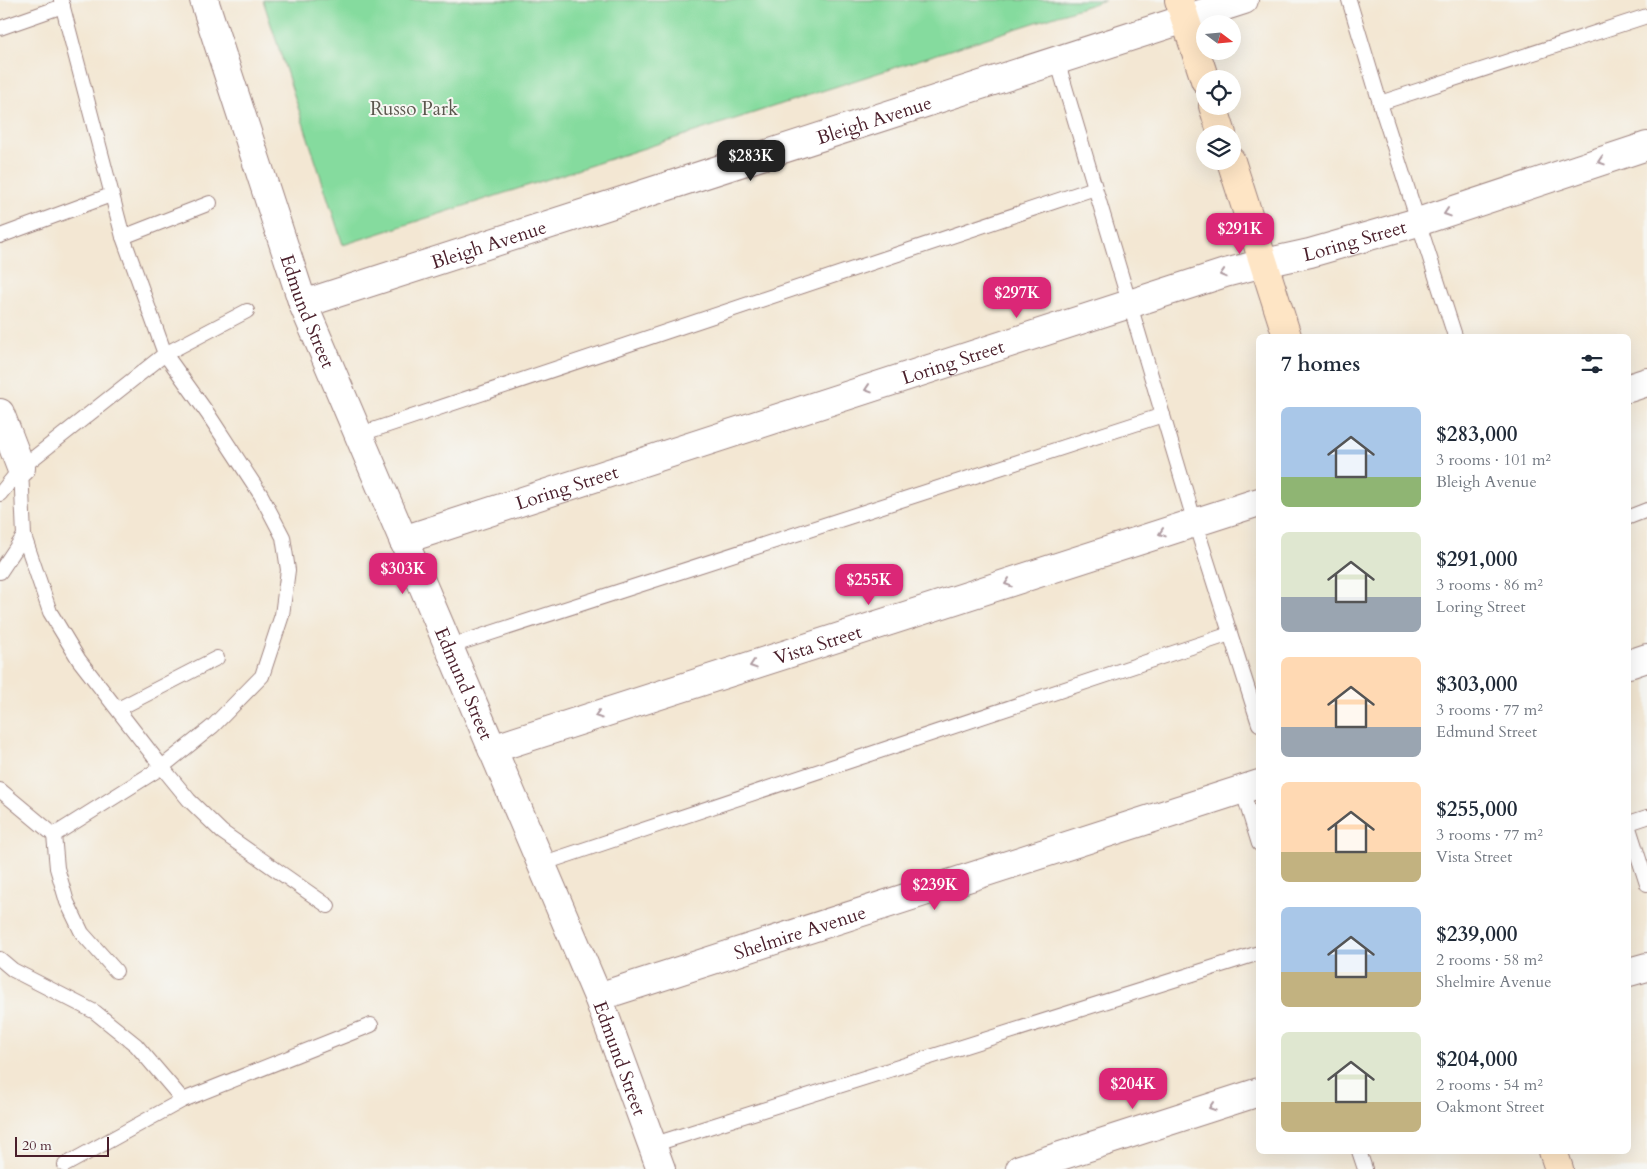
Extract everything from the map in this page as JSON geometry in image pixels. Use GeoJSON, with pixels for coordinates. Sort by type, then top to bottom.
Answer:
{"type":"FeatureCollection","features":[{"type":"Feature","properties":{"kind":"street","name":"Edmund Street"},"geometry":{"type":"LineString","coordinates":[[204,0],[303,304],[598,997],[656,1157]]}},
{"type":"Feature","properties":{"kind":"street","name":"Bleigh Avenue"},"geometry":{"type":"LineString","coordinates":[[303,304],[1057,60],[1182,9],[1244,0]]}},
{"type":"Feature","properties":{"kind":"street"},"geometry":{"type":"LineString","coordinates":[[1182,9],[1202,70]]}},
{"type":"Feature","properties":{"kind":"street","name":"Loring Street"},"geometry":{"type":"LineString","coordinates":[[403,540],[1225,273],[1310,254],[1418,222],[1647,146]]}},
{"type":"Feature","properties":{"kind":"street"},"geometry":{"type":"LineString","coordinates":[[1234,170],[1286,334]]}},
{"type":"Feature","properties":{"kind":"street"},"geometry":{"type":"LineString","coordinates":[[1631,387],[1647,382]]}},
{"type":"Feature","properties":{"kind":"street"},"geometry":{"type":"LineString","coordinates":[[0,413],[21,468]]}},
{"type":"Feature","properties":{"kind":"street","name":"Vista Street"},"geometry":{"type":"LineString","coordinates":[[492,749],[1256,503]]}},
{"type":"Feature","properties":{"kind":"street"},"geometry":{"type":"LineString","coordinates":[[1631,663],[1647,658]]}},
{"type":"Feature","properties":{"kind":"street","name":"Shelmire Avenue"},"geometry":{"type":"LineString","coordinates":[[598,997],[1250,786]]}},
{"type":"Feature","properties":{"kind":"street"},"geometry":{"type":"LineString","coordinates":[[1631,971],[1647,967]]}},
{"type":"Feature","properties":{"kind":"street"},"geometry":{"type":"LineString","coordinates":[[1020,1169],[1256,1093]]}},
{"type":"Feature","properties":{"kind":"street"},"geometry":{"type":"LineString","coordinates":[[1554,1154],[1559,1169]]}},
{"type":"Feature","properties":{"kind":"lane"},"geometry":{"type":"LineString","coordinates":[[1349,0],[1454,334]]}},
{"type":"Feature","properties":{"kind":"lane"},"geometry":{"type":"LineString","coordinates":[[0,28],[62,3],[122,237],[165,354],[208,414],[261,495],[283,537],[288,570],[282,614],[262,676],[213,726],[162,767],[54,835]]}},
{"type":"Feature","properties":{"kind":"lane"},"geometry":{"type":"LineString","coordinates":[[1380,103],[1647,16]]}},
{"type":"Feature","properties":{"kind":"lane"},"geometry":{"type":"LineString","coordinates":[[1057,60],[1194,523],[1256,715]]}},
{"type":"Feature","properties":{"kind":"lane"},"geometry":{"type":"LineString","coordinates":[[358,434],[1095,188]]}},
{"type":"Feature","properties":{"kind":"lane"},"geometry":{"type":"LineString","coordinates":[[0,236],[111,195]]}},
{"type":"Feature","properties":{"kind":"lane"},"geometry":{"type":"LineString","coordinates":[[122,237],[210,203]]}},
{"type":"Feature","properties":{"kind":"lane"},"geometry":{"type":"LineString","coordinates":[[0,494],[21,468],[165,354],[247,311]]}},
{"type":"Feature","properties":{"kind":"lane"},"geometry":{"type":"LineString","coordinates":[[448,647],[1163,414]]}},
{"type":"Feature","properties":{"kind":"lane"},"geometry":{"type":"LineString","coordinates":[[21,468],[24,536],[50,612],[80,660],[189,800],[222,832],[328,906]]}},
{"type":"Feature","properties":{"kind":"lane"},"geometry":{"type":"LineString","coordinates":[[1631,515],[1647,510]]}},
{"type":"Feature","properties":{"kind":"lane"},"geometry":{"type":"LineString","coordinates":[[0,572],[24,536]]}},
{"type":"Feature","properties":{"kind":"lane"},"geometry":{"type":"LineString","coordinates":[[541,864],[1230,634]]}},
{"type":"Feature","properties":{"kind":"lane"},"geometry":{"type":"LineString","coordinates":[[118,709],[217,658]]}},
{"type":"Feature","properties":{"kind":"lane"},"geometry":{"type":"LineString","coordinates":[[1250,786],[1256,825]]}},
{"type":"Feature","properties":{"kind":"lane"},"geometry":{"type":"LineString","coordinates":[[0,790],[54,835],[57,868],[66,902],[82,933],[116,971]]}},
{"type":"Feature","properties":{"kind":"lane"},"geometry":{"type":"LineString","coordinates":[[1631,822],[1647,818]]}},
{"type":"Feature","properties":{"kind":"lane"},"geometry":{"type":"LineString","coordinates":[[1631,834],[1647,884]]}},
{"type":"Feature","properties":{"kind":"lane"},"geometry":{"type":"LineString","coordinates":[[656,1157],[1256,954]]}},
{"type":"Feature","properties":{"kind":"lane"},"geometry":{"type":"LineString","coordinates":[[0,959],[12,970],[95,1012],[136,1045],[183,1100]]}},
{"type":"Feature","properties":{"kind":"lane"},"geometry":{"type":"LineString","coordinates":[[65,1165],[183,1100],[371,1025]]}},
{"type":"Feature","properties":{"kind":"lane"},"geometry":{"type":"LineString","coordinates":[[1360,1154],[1365,1169]]}},
{"type":"Feature","properties":{"kind":"green space","name":"Russo Park"},"geometry":{"type":"Polygon","coordinates":[[[263,0],[1105,0],[343,245],[263,0]]]}}]}
